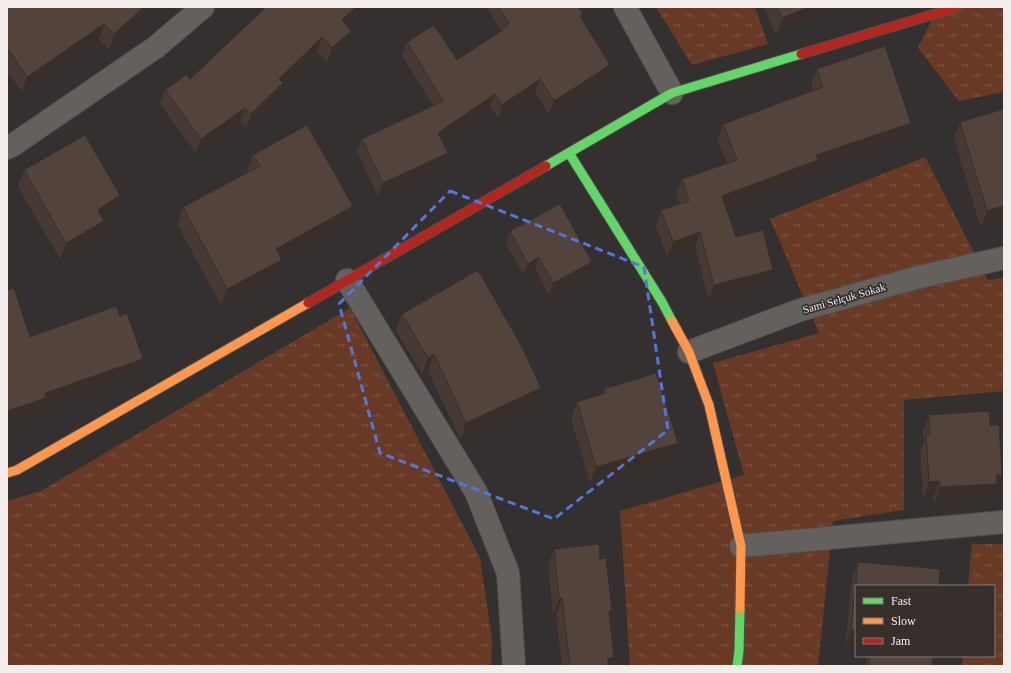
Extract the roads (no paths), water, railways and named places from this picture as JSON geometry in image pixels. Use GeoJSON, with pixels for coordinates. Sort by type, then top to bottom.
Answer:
{"type":"FeatureCollection","features":[{"type":"Feature","properties":{"kind":"street"},"geometry":{"type":"LineString","coordinates":[[7,148],[13,146],[156,47],[204,7]]}},
{"type":"Feature","properties":{"kind":"street"},"geometry":{"type":"LineString","coordinates":[[625,7],[672,93]]}},
{"type":"Feature","properties":{"kind":"street"},"geometry":{"type":"LineString","coordinates":[[7,473],[24,466],[672,93],[958,7]]}},
{"type":"Feature","properties":{"kind":"street"},"geometry":{"type":"LineString","coordinates":[[569,153],[662,302],[689,352],[709,406],[741,546],[739,651],[737,666]]}},
{"type":"Feature","properties":{"kind":"street","name":"Sami Selçuk Sokak"},"geometry":{"type":"LineString","coordinates":[[689,352],[800,310],[919,277],[1004,258]]}},
{"type":"Feature","properties":{"kind":"street"},"geometry":{"type":"LineString","coordinates":[[347,280],[476,492],[508,573],[514,666]]}},
{"type":"Feature","properties":{"kind":"street"},"geometry":{"type":"LineString","coordinates":[[741,546],[1004,522]]}}]}
